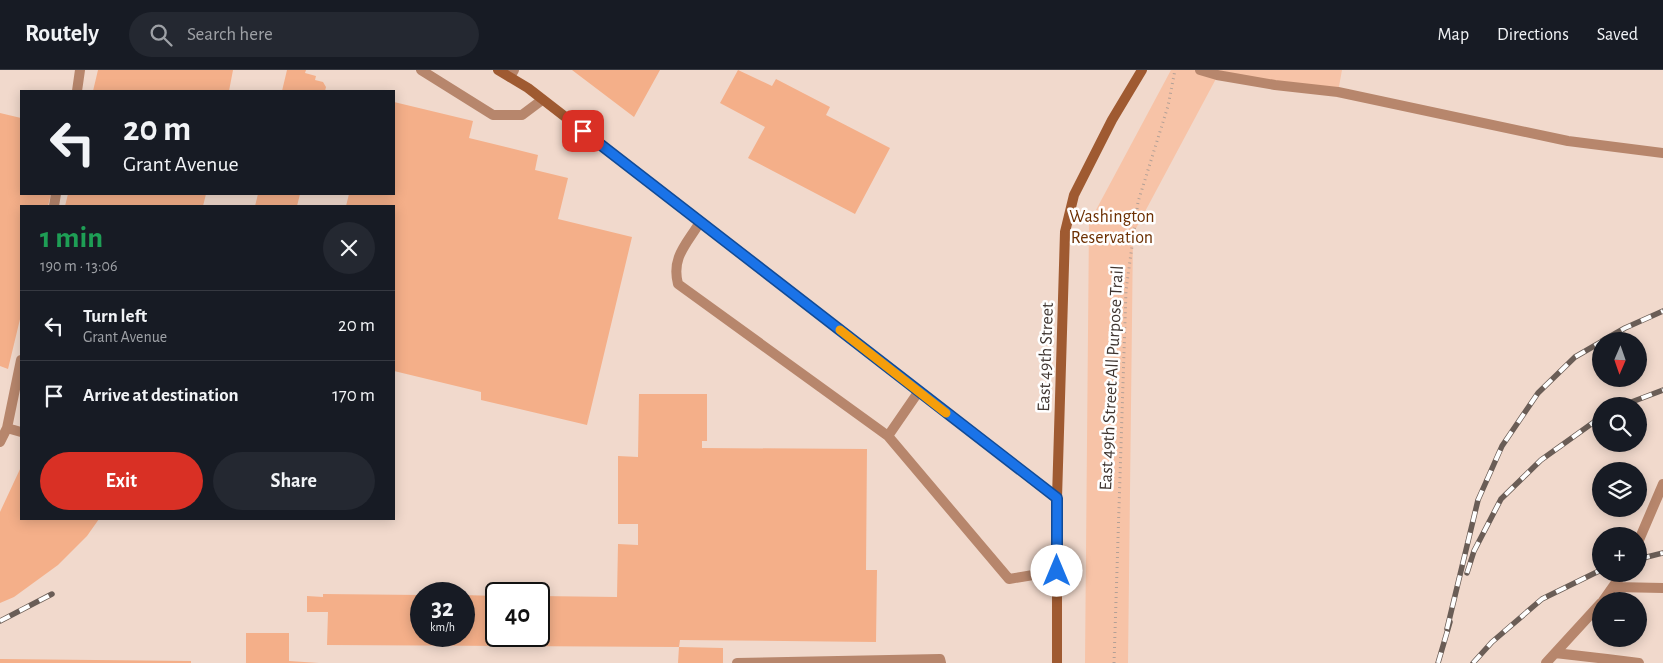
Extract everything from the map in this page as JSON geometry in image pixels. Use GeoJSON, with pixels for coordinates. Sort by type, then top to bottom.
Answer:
{"type":"FeatureCollection","features":[{"type":"Feature","properties":{"kind":"street"},"geometry":{"type":"LineString","coordinates":[[498,70],[512,74],[542,100],[1057,498]]}},
{"type":"Feature","properties":{"kind":"street","name":"East 49th Street"},"geometry":{"type":"LineString","coordinates":[[1057,663],[1057,498],[1065,232],[1074,195],[1112,120],[1142,70]]}},
{"type":"Feature","properties":{"kind":"lane"},"geometry":{"type":"LineString","coordinates":[[77,90],[80,70]]}},
{"type":"Feature","properties":{"kind":"lane"},"geometry":{"type":"LineString","coordinates":[[421,70],[494,115],[522,115],[542,100]]}},
{"type":"Feature","properties":{"kind":"lane"},"geometry":{"type":"LineString","coordinates":[[1200,70],[1216,75],[1275,85],[1338,92],[1568,141],[1663,153]]}},
{"type":"Feature","properties":{"kind":"lane"},"geometry":{"type":"LineString","coordinates":[[700,222],[676,262],[675,270],[678,284],[888,436],[1009,579],[1057,571]]}},
{"type":"Feature","properties":{"kind":"lane"},"geometry":{"type":"LineString","coordinates":[[0,442],[7,428],[20,365]]}},
{"type":"Feature","properties":{"kind":"lane"},"geometry":{"type":"LineString","coordinates":[[888,436],[919,392]]}},
{"type":"Feature","properties":{"kind":"lane"},"geometry":{"type":"LineString","coordinates":[[7,428],[20,432]]}},
{"type":"Feature","properties":{"kind":"lane"},"geometry":{"type":"LineString","coordinates":[[1645,527],[1663,484]]}},
{"type":"Feature","properties":{"kind":"lane"},"geometry":{"type":"LineString","coordinates":[[1610,592],[1617,582]]}},
{"type":"Feature","properties":{"kind":"lane"},"geometry":{"type":"LineString","coordinates":[[1614,587],[1663,588]]}},
{"type":"Feature","properties":{"kind":"lane"},"geometry":{"type":"LineString","coordinates":[[1546,663],[1592,613]]}},
{"type":"Feature","properties":{"kind":"lane"},"geometry":{"type":"LineString","coordinates":[[1555,653],[1606,661],[1639,663]]}},
{"type":"Feature","properties":{"kind":"lane"},"geometry":{"type":"LineString","coordinates":[[737,663],[940,659],[941,663]]}},
{"type":"Feature","properties":{"kind":"path","name":"East 49th Street All Purpose Trail"},"geometry":{"type":"LineString","coordinates":[[1114,663],[1126,290],[1138,202],[1168,106],[1175,70]]}},
{"type":"Feature","properties":{"kind":"green space","name":"Washington Reservation"},"geometry":{"type":"Polygon","coordinates":[[[1171,70],[1342,70],[1338,92],[1218,75],[1133,234],[1128,663],[1085,663],[1089,223],[1171,70]]]}},
{"type":"Feature","properties":{"kind":"building"},"geometry":{"type":"Polygon","coordinates":[[[98,70],[233,70],[229,90],[93,90],[98,70]]]}},
{"type":"Feature","properties":{"kind":"building"},"geometry":{"type":"Polygon","coordinates":[[[287,70],[306,70],[305,73],[316,76],[315,80],[323,82],[326,87],[325,90],[282,90],[287,70]]]}},
{"type":"Feature","properties":{"kind":"building"},"geometry":{"type":"Polygon","coordinates":[[[572,70],[660,70],[634,117],[572,70]]]}},
{"type":"Feature","properties":{"kind":"building"},"geometry":{"type":"Polygon","coordinates":[[[738,70],[772,86],[776,79],[830,107],[826,115],[890,148],[855,214],[748,158],[765,127],[720,103],[738,70]]]}},
{"type":"Feature","properties":{"kind":"building"},"geometry":{"type":"Polygon","coordinates":[[[395,102],[473,121],[469,138],[538,155],[535,170],[568,178],[558,219],[632,237],[587,425],[481,400],[481,392],[395,371],[395,205],[346,205],[349,195],[395,195],[395,102]]]}},
{"type":"Feature","properties":{"kind":"building"},"geometry":{"type":"Polygon","coordinates":[[[0,113],[20,118],[20,195],[51,195],[48,205],[20,205],[20,319],[8,369],[0,366],[0,113]]]}},
{"type":"Feature","properties":{"kind":"building"},"geometry":{"type":"Polygon","coordinates":[[[68,195],[206,195],[203,205],[65,205],[68,195]]]}},
{"type":"Feature","properties":{"kind":"building"},"geometry":{"type":"Polygon","coordinates":[[[258,195],[300,195],[297,205],[255,205],[258,195]]]}},
{"type":"Feature","properties":{"kind":"building"},"geometry":{"type":"Polygon","coordinates":[[[639,394],[707,394],[707,441],[702,441],[702,448],[867,449],[866,570],[877,570],[876,642],[680,640],[679,647],[550,646],[550,596],[617,597],[618,544],[638,545],[638,524],[618,524],[618,456],[638,457],[639,394]]]}},
{"type":"Feature","properties":{"kind":"building"},"geometry":{"type":"Polygon","coordinates":[[[20,469],[20,520],[98,520],[87,536],[58,565],[14,597],[0,603],[0,512],[20,469]]]}},
{"type":"Feature","properties":{"kind":"building"},"geometry":{"type":"Polygon","coordinates":[[[323,594],[410,595],[410,645],[327,645],[328,612],[307,612],[307,596],[323,597],[323,594]]]}},
{"type":"Feature","properties":{"kind":"building"},"geometry":{"type":"Polygon","coordinates":[[[475,595],[485,596],[485,646],[475,646],[475,595]]]}},
{"type":"Feature","properties":{"kind":"building"},"geometry":{"type":"Polygon","coordinates":[[[246,633],[289,633],[289,661],[319,663],[246,663],[246,633]]]}},
{"type":"Feature","properties":{"kind":"building"},"geometry":{"type":"Polygon","coordinates":[[[679,647],[723,648],[723,663],[678,663],[679,647]]]}},
{"type":"Feature","properties":{"kind":"building"},"geometry":{"type":"Polygon","coordinates":[[[0,659],[191,661],[191,663],[0,663],[0,659]]]}},
{"type":"Feature","properties":{"kind":"railway"},"geometry":{"type":"LineString","coordinates":[[1618,332],[1663,311]]}},
{"type":"Feature","properties":{"kind":"railway"},"geometry":{"type":"LineString","coordinates":[[1447,629],[1478,500],[1502,446],[1538,393],[1575,357],[1592,347]]}},
{"type":"Feature","properties":{"kind":"railway"},"geometry":{"type":"LineString","coordinates":[[1645,397],[1663,390]]}},
{"type":"Feature","properties":{"kind":"railway"},"geometry":{"type":"LineString","coordinates":[[1467,573],[1474,551],[1501,499],[1541,460],[1592,423]]}},
{"type":"Feature","properties":{"kind":"railway"},"geometry":{"type":"LineString","coordinates":[[1647,557],[1663,553]]}},
{"type":"Feature","properties":{"kind":"railway"},"geometry":{"type":"LineString","coordinates":[[1473,663],[1492,642],[1542,599],[1592,574]]}},
{"type":"Feature","properties":{"kind":"railway"},"geometry":{"type":"LineString","coordinates":[[0,621],[52,594]]}},
{"type":"Feature","properties":{"kind":"railway"},"geometry":{"type":"LineString","coordinates":[[1438,663],[1450,622]]}},
{"type":"Feature","properties":{"kind":"slow traffic"},"geometry":{"type":"LineString","coordinates":[[840,330],[946,413]]}},
{"type":"Feature","properties":{"kind":"route"},"geometry":{"type":"LineString","coordinates":[[583,131],[1057,498],[1057,571]]}}]}
